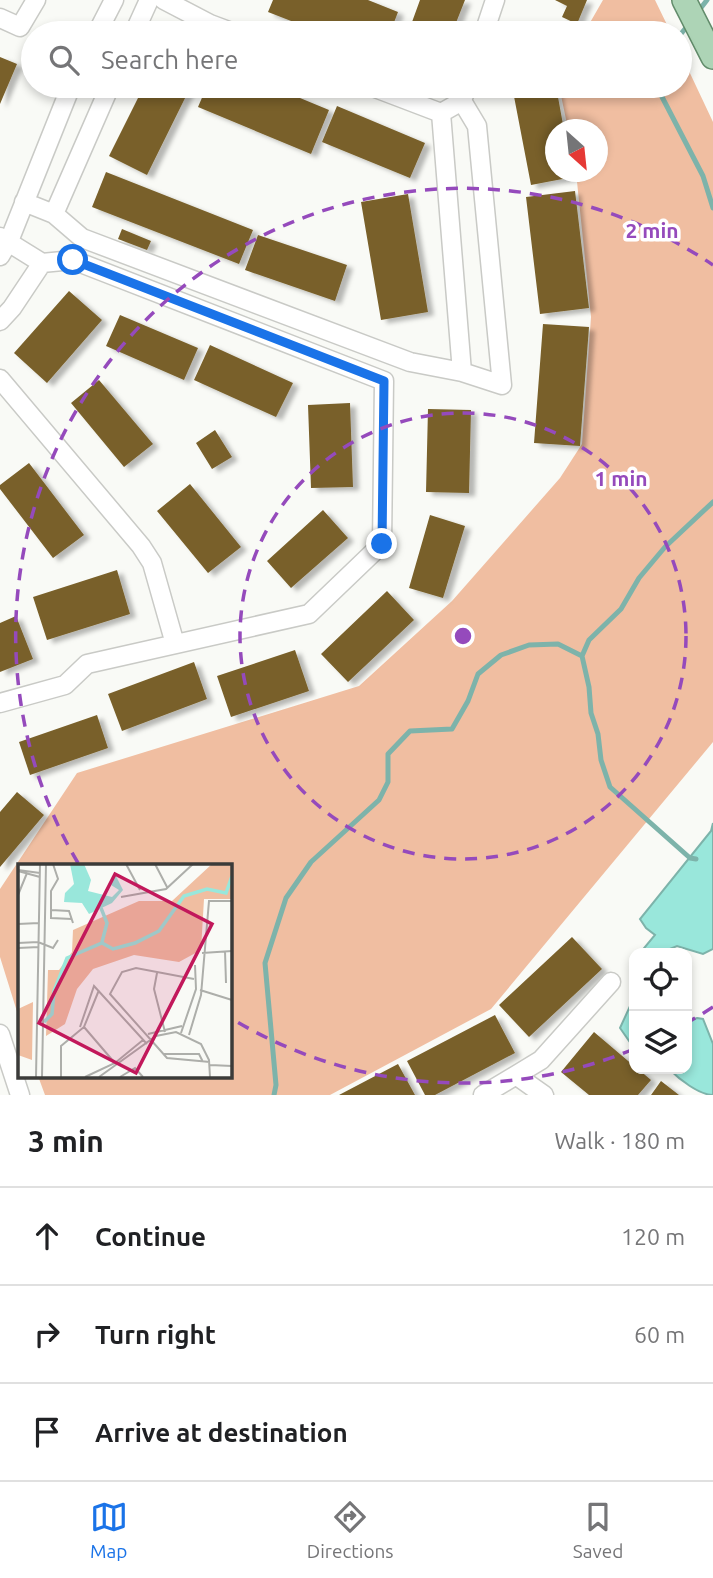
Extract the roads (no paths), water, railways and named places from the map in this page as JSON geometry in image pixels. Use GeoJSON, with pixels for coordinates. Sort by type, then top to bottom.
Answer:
{"type":"FeatureCollection","features":[{"type":"Feature","properties":{"kind":"main road"},"geometry":{"type":"LineString","coordinates":[[684,0],[713,57]]}},
{"type":"Feature","properties":{"kind":"street"},"geometry":{"type":"LineString","coordinates":[[24,21],[36,0]]}},
{"type":"Feature","properties":{"kind":"street"},"geometry":{"type":"LineString","coordinates":[[103,21],[114,0]]}},
{"type":"Feature","properties":{"kind":"street"},"geometry":{"type":"LineString","coordinates":[[139,21],[149,0]]}},
{"type":"Feature","properties":{"kind":"street"},"geometry":{"type":"LineString","coordinates":[[164,0],[204,21]]}},
{"type":"Feature","properties":{"kind":"street"},"geometry":{"type":"LineString","coordinates":[[488,21],[495,0]]}},
{"type":"Feature","properties":{"kind":"street"},"geometry":{"type":"LineString","coordinates":[[0,18],[21,25]]}},
{"type":"Feature","properties":{"kind":"street"},"geometry":{"type":"LineString","coordinates":[[0,703],[65,685],[87,664],[309,614],[382,544],[384,381],[73,260],[42,263],[3,245],[24,202],[66,98]]}},
{"type":"Feature","properties":{"kind":"street"},"geometry":{"type":"LineString","coordinates":[[54,214],[105,98]]}},
{"type":"Feature","properties":{"kind":"street"},"geometry":{"type":"LineString","coordinates":[[401,98],[440,113]]}},
{"type":"Feature","properties":{"kind":"street"},"geometry":{"type":"LineString","coordinates":[[440,113],[458,98]]}},
{"type":"Feature","properties":{"kind":"street"},"geometry":{"type":"LineString","coordinates":[[24,202],[54,214],[82,238],[410,362],[463,372],[502,385],[477,126],[466,98]]}},
{"type":"Feature","properties":{"kind":"street"},"geometry":{"type":"LineString","coordinates":[[440,113],[463,372]]}},
{"type":"Feature","properties":{"kind":"street"},"geometry":{"type":"LineString","coordinates":[[0,321],[42,263]]}},
{"type":"Feature","properties":{"kind":"street"},"geometry":{"type":"LineString","coordinates":[[0,379],[147,554],[152,563],[175,644]]}},
{"type":"Feature","properties":{"kind":"street"},"geometry":{"type":"LineString","coordinates":[[483,1095],[541,1060],[611,982]]}},
{"type":"Feature","properties":{"kind":"street"},"geometry":{"type":"LineString","coordinates":[[0,1034],[20,1095]]}},
{"type":"Feature","properties":{"kind":"street"},"geometry":{"type":"LineString","coordinates":[[517,1076],[544,1095]]}},
{"type":"Feature","properties":{"kind":"water"},"geometry":{"type":"Polygon","coordinates":[[[713,823],[713,949],[703,954],[692,951],[692,948],[677,946],[644,948],[655,935],[640,919],[711,831],[713,823]]]}},
{"type":"Feature","properties":{"kind":"water"},"geometry":{"type":"Polygon","coordinates":[[[629,1008],[629,1041],[620,1028],[629,1008]]]}},
{"type":"Feature","properties":{"kind":"water"},"geometry":{"type":"Polygon","coordinates":[[[703,1019],[713,1044],[713,1095],[696,1089],[675,1074],[692,1074],[692,1020],[703,1019]]]}},
{"type":"Feature","properties":{"kind":"waterway"},"geometry":{"type":"LineString","coordinates":[[697,13],[707,0]]}},
{"type":"Feature","properties":{"kind":"waterway"},"geometry":{"type":"LineString","coordinates":[[663,98],[703,176],[713,208]]}},
{"type":"Feature","properties":{"kind":"waterway"},"geometry":{"type":"LineString","coordinates":[[274,1095],[276,1085],[265,963],[286,898],[311,862],[379,800],[388,782],[388,754],[410,731],[452,729],[468,701],[478,674],[501,655],[529,645],[558,644],[582,656],[589,640],[621,609],[639,578],[665,547],[713,502]]}},
{"type":"Feature","properties":{"kind":"waterway"},"geometry":{"type":"LineString","coordinates":[[582,656],[601,760],[610,787],[690,858],[696,859]]}}]}
